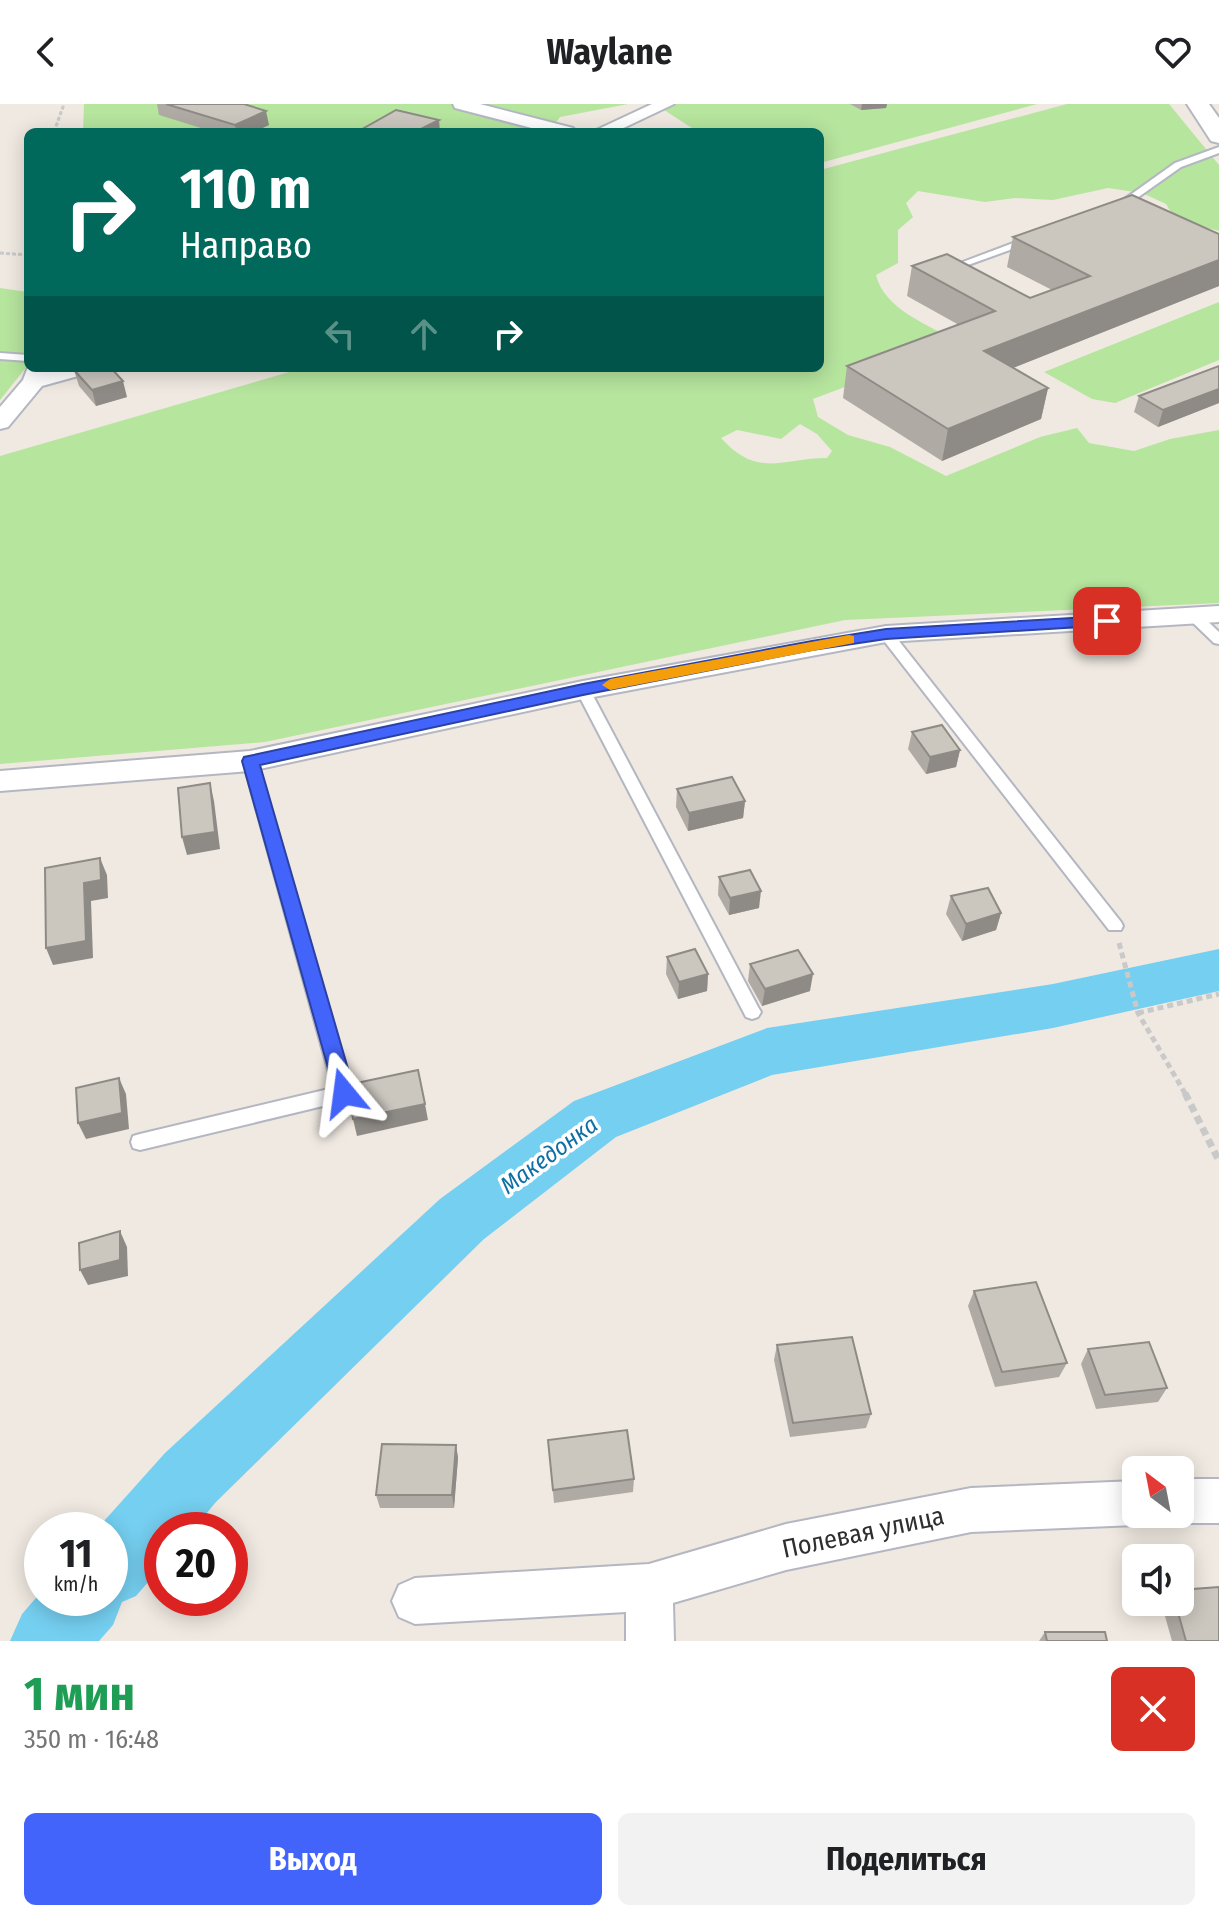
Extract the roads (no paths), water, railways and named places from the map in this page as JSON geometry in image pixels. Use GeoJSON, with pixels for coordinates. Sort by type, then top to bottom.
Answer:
{"type":"FeatureCollection","features":[{"type":"Feature","properties":{"kind":"main road"},"geometry":{"type":"LineString","coordinates":[[1198,104],[1219,136]]}},
{"type":"Feature","properties":{"kind":"street"},"geometry":{"type":"LineString","coordinates":[[461,104],[552,128]]}},
{"type":"Feature","properties":{"kind":"street"},"geometry":{"type":"LineString","coordinates":[[610,128],[666,104]]}},
{"type":"Feature","properties":{"kind":"street"},"geometry":{"type":"LineString","coordinates":[[0,422],[36,374]]}},
{"type":"Feature","properties":{"kind":"street"},"geometry":{"type":"LineString","coordinates":[[0,781],[250,761],[583,690],[886,634],[1206,615]]}},
{"type":"Feature","properties":{"kind":"street"},"geometry":{"type":"LineString","coordinates":[[1194,1501],[1219,1501]]}},
{"type":"Feature","properties":{"kind":"street","name":"Полевая улица"},"geometry":{"type":"LineString","coordinates":[[415,1601],[649,1587],[786,1547],[971,1510],[1122,1504]]}},
{"type":"Feature","properties":{"kind":"street"},"geometry":{"type":"LineString","coordinates":[[649,1587],[650,1641]]}},
{"type":"Feature","properties":{"kind":"lane"},"geometry":{"type":"LineString","coordinates":[[1102,214],[1116,209],[1151,182],[1208,152],[1219,150]]}},
{"type":"Feature","properties":{"kind":"lane"},"geometry":{"type":"LineString","coordinates":[[965,263],[1047,234]]}},
{"type":"Feature","properties":{"kind":"lane"},"geometry":{"type":"LineString","coordinates":[[0,356],[24,358]]}},
{"type":"Feature","properties":{"kind":"lane"},"geometry":{"type":"LineString","coordinates":[[1206,615],[1219,640]]}},
{"type":"Feature","properties":{"kind":"lane"},"geometry":{"type":"LineString","coordinates":[[886,634],[1115,926]]}},
{"type":"Feature","properties":{"kind":"lane"},"geometry":{"type":"LineString","coordinates":[[583,690],[752,1012]]}},
{"type":"Feature","properties":{"kind":"lane"},"geometry":{"type":"LineString","coordinates":[[140,1142],[344,1093],[250,761]]}},
{"type":"Feature","properties":{"kind":"waterway","name":"Македонка"},"geometry":{"type":"LineString","coordinates":[[128,1549],[190,1478],[462,1219],[595,1119],[767,1052],[1053,1006],[1219,970]]}},
{"type":"Feature","properties":{"kind":"waterway","name":"Македонка"},"geometry":{"type":"LineString","coordinates":[[49,1641],[71,1616]]}}]}
